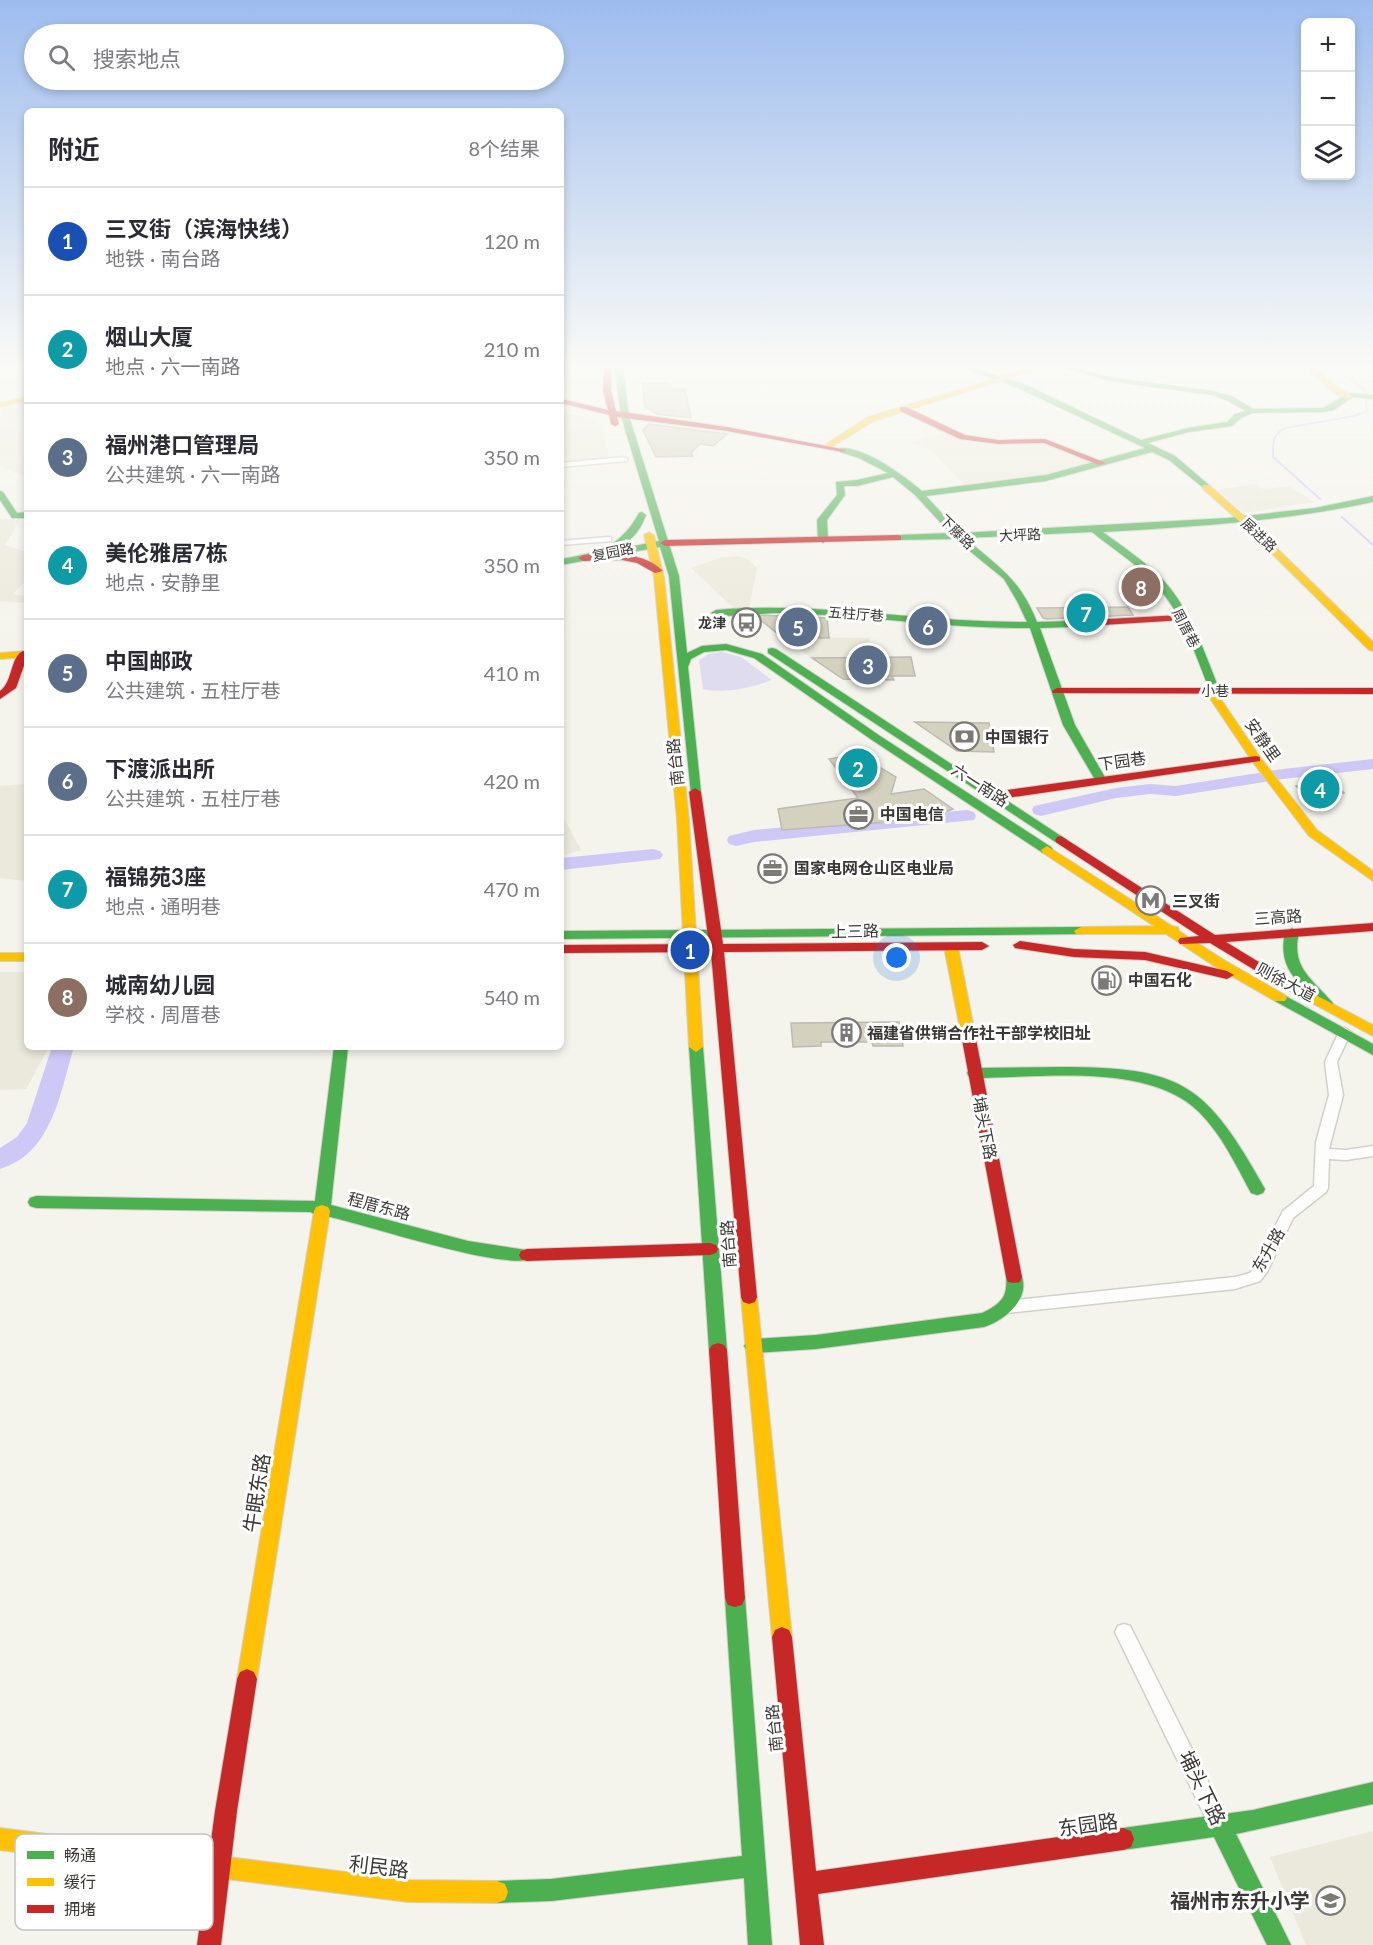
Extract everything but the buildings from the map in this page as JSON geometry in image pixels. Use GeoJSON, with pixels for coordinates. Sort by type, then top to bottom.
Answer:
{"type":"FeatureCollection","features":[{"type":"Feature","properties":{"kind":"main road"},"geometry":{"type":"LineString","coordinates":[[624,459],[642,515],[659,544]]}},
{"type":"Feature","properties":{"kind":"main road"},"geometry":{"type":"LineString","coordinates":[[632,459],[659,544]]}},
{"type":"Feature","properties":{"kind":"main road","name":"下藤路"},"geometry":{"type":"LineString","coordinates":[[871,459],[897,473],[921,494],[958,536],[1007,577],[1021,598],[1069,726],[1101,781]]}},
{"type":"Feature","properties":{"kind":"main road"},"geometry":{"type":"LineString","coordinates":[[1091,459],[1102,463]]}},
{"type":"Feature","properties":{"kind":"main road"},"geometry":{"type":"LineString","coordinates":[[921,494],[1040,479],[1113,459]]}},
{"type":"Feature","properties":{"kind":"main road","name":"展进路"},"geometry":{"type":"LineString","coordinates":[[1173,459],[1242,520],[1373,648]]}},
{"type":"Feature","properties":{"kind":"main road"},"geometry":{"type":"LineString","coordinates":[[823,540],[822,520],[841,495],[839,484],[897,473]]}},
{"type":"Feature","properties":{"kind":"main road"},"geometry":{"type":"LineString","coordinates":[[0,494],[22,516]]}},
{"type":"Feature","properties":{"kind":"main road"},"geometry":{"type":"LineString","coordinates":[[659,544],[958,536],[1242,520],[1324,509],[1373,497]]}},
{"type":"Feature","properties":{"kind":"main road"},"geometry":{"type":"LineString","coordinates":[[584,558],[631,538],[638,530],[642,515]]}},
{"type":"Feature","properties":{"kind":"main road"},"geometry":{"type":"LineString","coordinates":[[0,518],[22,516]]}},
{"type":"Feature","properties":{"kind":"main road","name":"周厝巷"},"geometry":{"type":"LineString","coordinates":[[1093,529],[1159,582],[1170,596],[1200,656],[1212,691]]}},
{"type":"Feature","properties":{"kind":"main road"},"geometry":{"type":"LineString","coordinates":[[674,576],[684,560],[700,549],[718,542]]}},
{"type":"Feature","properties":{"kind":"main road","name":"复园路"},"geometry":{"type":"LineString","coordinates":[[564,561],[659,544]]}},
{"type":"Feature","properties":{"kind":"main road","name":"南台路"},"geometry":{"type":"LineString","coordinates":[[659,544],[658,571],[683,820],[710,1249],[760,1945]]}},
{"type":"Feature","properties":{"kind":"main road","name":"南台路"},"geometry":{"type":"LineString","coordinates":[[659,544],[674,576],[698,818],[715,942],[812,1945]]}},
{"type":"Feature","properties":{"kind":"main road"},"geometry":{"type":"LineString","coordinates":[[584,558],[635,559],[653,565],[658,571]]}},
{"type":"Feature","properties":{"kind":"main road","name":"五柱厅巷"},"geometry":{"type":"LineString","coordinates":[[716,613],[750,609],[840,612],[958,624],[1032,626],[1180,618]]}},
{"type":"Feature","properties":{"kind":"main road"},"geometry":{"type":"LineString","coordinates":[[680,636],[699,642],[756,645],[763,652]]}},
{"type":"Feature","properties":{"kind":"main road"},"geometry":{"type":"LineString","coordinates":[[682,669],[690,654],[710,648],[735,648],[763,652]]}},
{"type":"Feature","properties":{"kind":"main road","name":"六一南路"},"geometry":{"type":"LineString","coordinates":[[763,652],[993,796],[1197,929]]}},
{"type":"Feature","properties":{"kind":"main road","name":"六一南路"},"geometry":{"type":"LineString","coordinates":[[763,652],[876,738],[1185,941]]}},
{"type":"Feature","properties":{"kind":"main road"},"geometry":{"type":"LineString","coordinates":[[0,656],[24,654]]}},
{"type":"Feature","properties":{"kind":"main road"},"geometry":{"type":"LineString","coordinates":[[0,696],[11,688],[24,656]]}},
{"type":"Feature","properties":{"kind":"main road","name":"小巷"},"geometry":{"type":"LineString","coordinates":[[1057,691],[1373,691]]}},
{"type":"Feature","properties":{"kind":"main road","name":"安静里"},"geometry":{"type":"LineString","coordinates":[[1212,691],[1275,786],[1320,840],[1373,877]]}},
{"type":"Feature","properties":{"kind":"main road","name":"下园巷"},"geometry":{"type":"LineString","coordinates":[[993,796],[1259,763]]}},
{"type":"Feature","properties":{"kind":"main road","name":"三高路"},"geometry":{"type":"LineString","coordinates":[[1171,930],[1373,918]]}},
{"type":"Feature","properties":{"kind":"main road","name":"三高路"},"geometry":{"type":"LineString","coordinates":[[1185,941],[1373,927]]}},
{"type":"Feature","properties":{"kind":"main road","name":"则徐大道"},"geometry":{"type":"LineString","coordinates":[[1197,929],[1243,959],[1373,1031]]}},
{"type":"Feature","properties":{"kind":"main road","name":"上三路"},"geometry":{"type":"LineString","coordinates":[[715,942],[1171,930]]}},
{"type":"Feature","properties":{"kind":"main road"},"geometry":{"type":"LineString","coordinates":[[1292,932],[1289,946],[1292,965],[1327,1005]]}},
{"type":"Feature","properties":{"kind":"main road","name":"上三路"},"geometry":{"type":"LineString","coordinates":[[564,935],[715,942],[951,947],[1185,941]]}},
{"type":"Feature","properties":{"kind":"main road","name":"上三路"},"geometry":{"type":"LineString","coordinates":[[564,949],[689,941]]}},
{"type":"Feature","properties":{"kind":"main road","name":"则徐大道"},"geometry":{"type":"LineString","coordinates":[[1185,941],[1241,976],[1345,1032],[1373,1050]]}},
{"type":"Feature","properties":{"kind":"main road"},"geometry":{"type":"LineString","coordinates":[[0,945],[24,945]]}},
{"type":"Feature","properties":{"kind":"main road"},"geometry":{"type":"LineString","coordinates":[[1020,945],[1074,953],[1158,958],[1228,975],[1304,1010]]}},
{"type":"Feature","properties":{"kind":"main road","name":"埔头下路"},"geometry":{"type":"LineString","coordinates":[[951,947],[1016,1287],[1007,1307]]}},
{"type":"Feature","properties":{"kind":"main road"},"geometry":{"type":"LineString","coordinates":[[0,957],[24,957]]}},
{"type":"Feature","properties":{"kind":"main road","name":"牛眠东路"},"geometry":{"type":"LineString","coordinates":[[213,1914],[322,1209],[341,1050]]}},
{"type":"Feature","properties":{"kind":"main road"},"geometry":{"type":"LineString","coordinates":[[974,1073],[1115,1072],[1160,1080],[1187,1094],[1215,1118],[1257,1189]]}},
{"type":"Feature","properties":{"kind":"main road","name":"程厝东路"},"geometry":{"type":"LineString","coordinates":[[36,1202],[284,1204],[322,1209],[468,1247],[514,1255],[710,1249]]}},
{"type":"Feature","properties":{"kind":"main road"},"geometry":{"type":"LineString","coordinates":[[753,1346],[816,1342],[984,1320],[1007,1307]]}},
{"type":"Feature","properties":{"kind":"main road","name":"东园路"},"geometry":{"type":"LineString","coordinates":[[806,1884],[1253,1821],[1373,1793]]}},
{"type":"Feature","properties":{"kind":"main road","name":"埔头下路"},"geometry":{"type":"LineString","coordinates":[[1220,1826],[1279,1945]]}},
{"type":"Feature","properties":{"kind":"main road","name":"利民路"},"geometry":{"type":"LineString","coordinates":[[0,1839],[15,1841]]}},
{"type":"Feature","properties":{"kind":"main road","name":"利民路"},"geometry":{"type":"LineString","coordinates":[[213,1866],[408,1891],[482,1893],[550,1890],[755,1866]]}},
{"type":"Feature","properties":{"kind":"main road","name":"牛眠东路"},"geometry":{"type":"LineString","coordinates":[[209,1945],[211,1930]]}},
{"type":"Feature","properties":{"kind":"street"},"geometry":{"type":"LineString","coordinates":[[564,465],[624,459]]}},
{"type":"Feature","properties":{"kind":"street"},"geometry":{"type":"LineString","coordinates":[[564,543],[608,539]]}},
{"type":"Feature","properties":{"kind":"street","name":"东升路"},"geometry":{"type":"LineString","coordinates":[[1007,1307],[1235,1282],[1255,1277],[1262,1268],[1288,1215],[1321,1188],[1323,1142],[1336,1095],[1331,1062],[1345,1032]]}},
{"type":"Feature","properties":{"kind":"street"},"geometry":{"type":"LineString","coordinates":[[1322,1154],[1346,1155],[1373,1151]]}},
{"type":"Feature","properties":{"kind":"street","name":"埔头下路"},"geometry":{"type":"LineString","coordinates":[[1124,1632],[1220,1826]]}},
{"type":"Feature","properties":{"kind":"shaded area"},"geometry":{"type":"Polygon","coordinates":[[[0,459],[24,459],[24,476],[0,466],[0,459]]]}},
{"type":"Feature","properties":{"kind":"shaded area"},"geometry":{"type":"Polygon","coordinates":[[[564,459],[609,459],[564,465],[564,459]]]}},
{"type":"Feature","properties":{"kind":"shaded area"},"geometry":{"type":"Polygon","coordinates":[[[939,459],[1084,459],[1093,464],[1036,476],[964,485],[939,459]]]}},
{"type":"Feature","properties":{"kind":"shaded area"},"geometry":{"type":"Polygon","coordinates":[[[1256,484],[1263,489],[1289,486],[1314,502],[1244,513],[1217,490],[1256,484]]]}},
{"type":"Feature","properties":{"kind":"shaded area"},"geometry":{"type":"Polygon","coordinates":[[[0,519],[20,519],[5,545],[24,551],[24,583],[13,594],[24,596],[24,603],[0,601],[0,519]]]}},
{"type":"Feature","properties":{"kind":"shaded area"},"geometry":{"type":"Polygon","coordinates":[[[738,556],[747,559],[757,568],[749,608],[737,609],[728,603],[691,568],[720,558],[738,556]]]}},
{"type":"Feature","properties":{"kind":"shaded area"},"geometry":{"type":"Polygon","coordinates":[[[1123,578],[1151,580],[1160,594],[1129,594],[1123,578]]]}},
{"type":"Feature","properties":{"kind":"shaded area"},"geometry":{"type":"Polygon","coordinates":[[[782,637],[869,638],[871,657],[812,658],[782,637]]]}},
{"type":"Feature","properties":{"kind":"shaded area"},"geometry":{"type":"Polygon","coordinates":[[[721,652],[741,657],[772,680],[738,689],[720,691],[703,689],[699,660],[709,654],[721,652]]]}},
{"type":"Feature","properties":{"kind":"shaded area"},"geometry":{"type":"Polygon","coordinates":[[[24,784],[24,881],[0,878],[0,786],[24,784]]]}},
{"type":"Feature","properties":{"kind":"shaded area"},"geometry":{"type":"Polygon","coordinates":[[[564,819],[581,850],[564,855],[564,819]]]}},
{"type":"Feature","properties":{"kind":"shaded area"},"geometry":{"type":"Polygon","coordinates":[[[0,972],[24,972],[24,1050],[47,1050],[26,1089],[0,1090],[0,972]]]}},
{"type":"Feature","properties":{"kind":"shaded area","name":"福州市东升小学"},"geometry":{"type":"Polygon","coordinates":[[[1373,1831],[1373,1945],[1306,1945],[1270,1857],[1373,1831]]]}},
{"type":"Feature","properties":{"kind":"waterway"},"geometry":{"type":"LineString","coordinates":[[1275,459],[1320,499]]}},
{"type":"Feature","properties":{"kind":"waterway"},"geometry":{"type":"LineString","coordinates":[[1342,517],[1373,545]]}},
{"type":"Feature","properties":{"kind":"waterway"},"geometry":{"type":"LineString","coordinates":[[1041,810],[1116,793],[1150,789],[1176,791],[1283,774],[1373,764]]}},
{"type":"Feature","properties":{"kind":"waterway"},"geometry":{"type":"LineString","coordinates":[[736,840],[754,836],[967,816]]}},
{"type":"Feature","properties":{"kind":"waterway"},"geometry":{"type":"LineString","coordinates":[[564,864],[653,855]]}},
{"type":"Feature","properties":{"kind":"waterway"},"geometry":{"type":"LineString","coordinates":[[0,1160],[25,1143],[38,1126],[62,1050]]}},
{"type":"Feature","properties":{"kind":"traffic: fast"},"geometry":{"type":"LineString","coordinates":[[638,459],[674,576],[695,792]]}},
{"type":"Feature","properties":{"kind":"traffic: fast"},"geometry":{"type":"LineString","coordinates":[[868,459],[906,482],[962,540],[1000,570],[1013,585],[1037,635],[1069,725],[1101,781]]}},
{"type":"Feature","properties":{"kind":"traffic: fast"},"geometry":{"type":"LineString","coordinates":[[921,494],[1046,478],[1117,459]]}},
{"type":"Feature","properties":{"kind":"traffic: fast"},"geometry":{"type":"LineString","coordinates":[[1173,459],[1206,487]]}},
{"type":"Feature","properties":{"kind":"traffic: fast"},"geometry":{"type":"LineString","coordinates":[[823,540],[822,520],[841,495],[839,484],[857,483],[897,473]]}},
{"type":"Feature","properties":{"kind":"traffic: fast"},"geometry":{"type":"LineString","coordinates":[[0,494],[15,516],[24,515]]}},
{"type":"Feature","properties":{"kind":"traffic: fast"},"geometry":{"type":"LineString","coordinates":[[898,538],[1227,521],[1286,515],[1373,499]]}},
{"type":"Feature","properties":{"kind":"traffic: fast"},"geometry":{"type":"LineString","coordinates":[[597,553],[625,540],[635,530],[642,515]]}},
{"type":"Feature","properties":{"kind":"traffic: fast"},"geometry":{"type":"LineString","coordinates":[[1091,527],[1160,583],[1191,634],[1215,691]]}},
{"type":"Feature","properties":{"kind":"traffic: fast"},"geometry":{"type":"LineString","coordinates":[[564,561],[665,543]]}},
{"type":"Feature","properties":{"kind":"traffic: fast"},"geometry":{"type":"LineString","coordinates":[[716,613],[777,610],[959,624],[1014,626],[1070,624]]}},
{"type":"Feature","properties":{"kind":"traffic: fast"},"geometry":{"type":"LineString","coordinates":[[682,669],[687,657],[702,649],[726,647],[758,656],[876,738],[1047,850]]}},
{"type":"Feature","properties":{"kind":"traffic: fast"},"geometry":{"type":"LineString","coordinates":[[772,651],[1061,840]]}},
{"type":"Feature","properties":{"kind":"traffic: fast"},"geometry":{"type":"LineString","coordinates":[[564,935],[1081,931]]}},
{"type":"Feature","properties":{"kind":"traffic: fast"},"geometry":{"type":"LineString","coordinates":[[1292,932],[1289,946],[1292,965],[1327,1005]]}},
{"type":"Feature","properties":{"kind":"traffic: fast"},"geometry":{"type":"LineString","coordinates":[[1280,998],[1373,1050]]}},
{"type":"Feature","properties":{"kind":"traffic: fast"},"geometry":{"type":"LineString","coordinates":[[696,1047],[718,1350]]}},
{"type":"Feature","properties":{"kind":"traffic: fast"},"geometry":{"type":"LineString","coordinates":[[322,1211],[341,1050]]}},
{"type":"Feature","properties":{"kind":"traffic: fast"},"geometry":{"type":"LineString","coordinates":[[974,1073],[1118,1073],[1155,1079],[1189,1095],[1204,1108],[1220,1126],[1257,1189]]}},
{"type":"Feature","properties":{"kind":"traffic: fast"},"geometry":{"type":"LineString","coordinates":[[36,1202],[310,1206],[360,1217],[468,1247],[527,1255]]}},
{"type":"Feature","properties":{"kind":"traffic: fast"},"geometry":{"type":"LineString","coordinates":[[753,1346],[816,1342],[984,1320],[1008,1304],[1014,1292],[1014,1277]]}},
{"type":"Feature","properties":{"kind":"traffic: fast"},"geometry":{"type":"LineString","coordinates":[[735,1598],[760,1945]]}},
{"type":"Feature","properties":{"kind":"traffic: fast"},"geometry":{"type":"LineString","coordinates":[[1123,1839],[1253,1821],[1373,1793]]}},
{"type":"Feature","properties":{"kind":"traffic: fast"},"geometry":{"type":"LineString","coordinates":[[1220,1826],[1279,1945]]}},
{"type":"Feature","properties":{"kind":"traffic: fast"},"geometry":{"type":"LineString","coordinates":[[497,1892],[551,1890],[755,1866]]}},
{"type":"Feature","properties":{"kind":"traffic: slow"},"geometry":{"type":"LineString","coordinates":[[1206,487],[1241,518],[1373,648]]}},
{"type":"Feature","properties":{"kind":"traffic: slow"},"geometry":{"type":"LineString","coordinates":[[649,535],[659,577],[683,820],[696,1047]]}},
{"type":"Feature","properties":{"kind":"traffic: slow"},"geometry":{"type":"LineString","coordinates":[[0,656],[24,654]]}},
{"type":"Feature","properties":{"kind":"traffic: slow"},"geometry":{"type":"LineString","coordinates":[[1210,691],[1256,759],[1313,833],[1373,877]]}},
{"type":"Feature","properties":{"kind":"traffic: slow"},"geometry":{"type":"LineString","coordinates":[[1047,850],[1219,963],[1280,998]]}},
{"type":"Feature","properties":{"kind":"traffic: slow"},"geometry":{"type":"LineString","coordinates":[[1081,931],[1173,930]]}},
{"type":"Feature","properties":{"kind":"traffic: slow"},"geometry":{"type":"LineString","coordinates":[[951,947],[968,1034]]}},
{"type":"Feature","properties":{"kind":"traffic: slow"},"geometry":{"type":"LineString","coordinates":[[0,957],[24,957]]}},
{"type":"Feature","properties":{"kind":"traffic: slow"},"geometry":{"type":"LineString","coordinates":[[1291,986],[1373,1031]]}},
{"type":"Feature","properties":{"kind":"traffic: slow"},"geometry":{"type":"LineString","coordinates":[[247,1679],[322,1211]]}},
{"type":"Feature","properties":{"kind":"traffic: slow"},"geometry":{"type":"LineString","coordinates":[[749,1297],[782,1637]]}},
{"type":"Feature","properties":{"kind":"traffic: slow"},"geometry":{"type":"LineString","coordinates":[[0,1839],[15,1841]]}},
{"type":"Feature","properties":{"kind":"traffic: slow"},"geometry":{"type":"LineString","coordinates":[[213,1866],[408,1891],[497,1892]]}},
{"type":"Feature","properties":{"kind":"traffic: jam"},"geometry":{"type":"LineString","coordinates":[[1091,459],[1102,463]]}},
{"type":"Feature","properties":{"kind":"traffic: jam"},"geometry":{"type":"LineString","coordinates":[[665,543],[898,538]]}},
{"type":"Feature","properties":{"kind":"traffic: jam"},"geometry":{"type":"LineString","coordinates":[[583,558],[622,557],[641,561],[658,571]]}},
{"type":"Feature","properties":{"kind":"traffic: jam"},"geometry":{"type":"LineString","coordinates":[[1070,624],[1180,618]]}},
{"type":"Feature","properties":{"kind":"traffic: jam"},"geometry":{"type":"LineString","coordinates":[[0,696],[11,688],[23,654]]}},
{"type":"Feature","properties":{"kind":"traffic: jam"},"geometry":{"type":"LineString","coordinates":[[1057,691],[1373,691]]}},
{"type":"Feature","properties":{"kind":"traffic: jam"},"geometry":{"type":"LineString","coordinates":[[993,796],[1256,759]]}},
{"type":"Feature","properties":{"kind":"traffic: jam"},"geometry":{"type":"LineString","coordinates":[[695,792],[720,972],[749,1297]]}},
{"type":"Feature","properties":{"kind":"traffic: jam"},"geometry":{"type":"LineString","coordinates":[[1061,840],[1243,959],[1291,986]]}},
{"type":"Feature","properties":{"kind":"traffic: jam"},"geometry":{"type":"LineString","coordinates":[[1185,941],[1373,927]]}},
{"type":"Feature","properties":{"kind":"traffic: jam"},"geometry":{"type":"LineString","coordinates":[[1020,945],[1074,953],[1145,956],[1227,975]]}},
{"type":"Feature","properties":{"kind":"traffic: jam"},"geometry":{"type":"LineString","coordinates":[[564,949],[982,946]]}},
{"type":"Feature","properties":{"kind":"traffic: jam"},"geometry":{"type":"LineString","coordinates":[[968,1034],[1014,1277]]}},
{"type":"Feature","properties":{"kind":"traffic: jam"},"geometry":{"type":"LineString","coordinates":[[527,1255],[710,1249]]}},
{"type":"Feature","properties":{"kind":"traffic: jam"},"geometry":{"type":"LineString","coordinates":[[718,1350],[735,1598]]}},
{"type":"Feature","properties":{"kind":"traffic: jam"},"geometry":{"type":"LineString","coordinates":[[782,1637],[812,1945]]}},
{"type":"Feature","properties":{"kind":"traffic: jam"},"geometry":{"type":"LineString","coordinates":[[213,1913],[226,1811],[247,1679]]}},
{"type":"Feature","properties":{"kind":"traffic: jam"},"geometry":{"type":"LineString","coordinates":[[806,1884],[1123,1839]]}},
{"type":"Feature","properties":{"kind":"traffic: jam"},"geometry":{"type":"LineString","coordinates":[[209,1945],[211,1930]]}},
{"type":"Feature","properties":{"kind":"place","name":"城南幼儿园"},"geometry":{"type":"Point","coordinates":[1141,587]}},
{"type":"Feature","properties":{"kind":"place","name":"福锦苑3座"},"geometry":{"type":"Point","coordinates":[1086,613]}},
{"type":"Feature","properties":{"kind":"place","name":"龙津"},"geometry":{"type":"Point","coordinates":[747,623]}},
{"type":"Feature","properties":{"kind":"place","name":"下渡派出所"},"geometry":{"type":"Point","coordinates":[928,626]}},
{"type":"Feature","properties":{"kind":"place","name":"中国邮政"},"geometry":{"type":"Point","coordinates":[798,627]}},
{"type":"Feature","properties":{"kind":"place","name":"福州港口管理局"},"geometry":{"type":"Point","coordinates":[868,665]}},
{"type":"Feature","properties":{"kind":"place","name":"中国银行"},"geometry":{"type":"Point","coordinates":[964,737]}},
{"type":"Feature","properties":{"kind":"place","name":"烟山大厦"},"geometry":{"type":"Point","coordinates":[858,768]}},
{"type":"Feature","properties":{"kind":"place","name":"美伦雅居7栋"},"geometry":{"type":"Point","coordinates":[1320,789]}},
{"type":"Feature","properties":{"kind":"place","name":"中国电信"},"geometry":{"type":"Point","coordinates":[859,814]}},
{"type":"Feature","properties":{"kind":"place","name":"国家电网仓山区电业局"},"geometry":{"type":"Point","coordinates":[773,868]}},
{"type":"Feature","properties":{"kind":"place","name":"三叉街"},"geometry":{"type":"Point","coordinates":[1151,901]}},
{"type":"Feature","properties":{"kind":"place","name":"三叉街（滨海快线）"},"geometry":{"type":"Point","coordinates":[690,950]}},
{"type":"Feature","properties":{"kind":"place","name":"中国石化"},"geometry":{"type":"Point","coordinates":[1107,980]}},
{"type":"Feature","properties":{"kind":"place","name":"福建省供销合作社干部学校旧址"},"geometry":{"type":"Point","coordinates":[846,1033]}},
{"type":"Feature","properties":{"kind":"place","name":"福州市东升小学"},"geometry":{"type":"Point","coordinates":[1331,1901]}}]}
